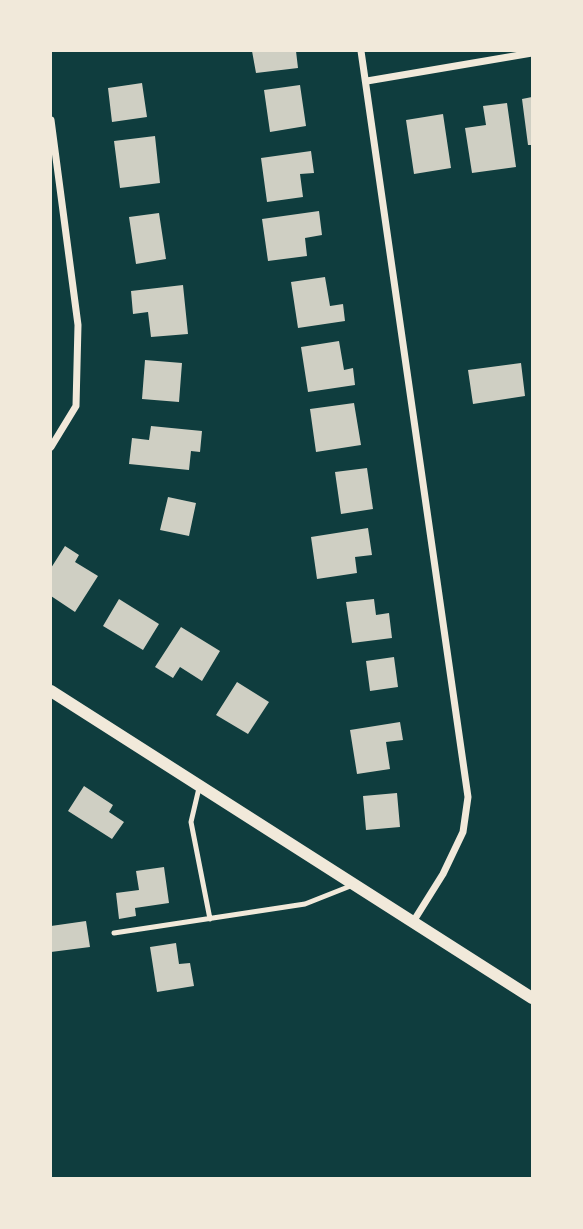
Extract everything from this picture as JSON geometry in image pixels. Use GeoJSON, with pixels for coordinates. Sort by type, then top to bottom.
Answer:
{"type":"FeatureCollection","features":[{"type":"Feature","properties":{"kind":"street"},"geometry":{"type":"LineString","coordinates":[[361,51],[468,797],[463,832],[443,874],[413,922]]}},
{"type":"Feature","properties":{"kind":"street"},"geometry":{"type":"LineString","coordinates":[[367,81],[532,53]]}},
{"type":"Feature","properties":{"kind":"street"},"geometry":{"type":"LineString","coordinates":[[51,120],[78,325],[76,406],[51,447]]}},
{"type":"Feature","properties":{"kind":"street"},"geometry":{"type":"LineString","coordinates":[[51,691],[532,998]]}},
{"type":"Feature","properties":{"kind":"lane"},"geometry":{"type":"LineString","coordinates":[[200,785],[191,822],[210,919]]}},
{"type":"Feature","properties":{"kind":"lane"},"geometry":{"type":"LineString","coordinates":[[114,933],[305,904],[356,884]]}},
{"type":"Feature","properties":{"kind":"building"},"geometry":{"type":"Polygon","coordinates":[[[252,51],[296,51],[298,68],[256,73],[252,51]]]}},
{"type":"Feature","properties":{"kind":"building"},"geometry":{"type":"Polygon","coordinates":[[[142,83],[147,117],[112,122],[108,88],[142,83]]]}},
{"type":"Feature","properties":{"kind":"building"},"geometry":{"type":"Polygon","coordinates":[[[300,85],[306,126],[270,132],[264,90],[300,85]]]}},
{"type":"Feature","properties":{"kind":"building"},"geometry":{"type":"Polygon","coordinates":[[[532,97],[532,145],[528,145],[522,99],[532,97]]]}},
{"type":"Feature","properties":{"kind":"building"},"geometry":{"type":"Polygon","coordinates":[[[507,103],[516,167],[472,173],[465,128],[486,125],[483,106],[507,103]]]}},
{"type":"Feature","properties":{"kind":"building"},"geometry":{"type":"Polygon","coordinates":[[[443,114],[451,168],[414,174],[406,120],[443,114]]]}},
{"type":"Feature","properties":{"kind":"building"},"geometry":{"type":"Polygon","coordinates":[[[155,136],[160,183],[120,188],[114,141],[155,136]]]}},
{"type":"Feature","properties":{"kind":"building"},"geometry":{"type":"Polygon","coordinates":[[[311,151],[314,173],[300,174],[303,197],[267,202],[261,158],[311,151]]]}},
{"type":"Feature","properties":{"kind":"building"},"geometry":{"type":"Polygon","coordinates":[[[319,211],[322,235],[305,238],[307,256],[268,261],[262,219],[319,211]]]}},
{"type":"Feature","properties":{"kind":"building"},"geometry":{"type":"Polygon","coordinates":[[[159,213],[166,259],[136,264],[129,217],[159,213]]]}},
{"type":"Feature","properties":{"kind":"building"},"geometry":{"type":"Polygon","coordinates":[[[325,277],[330,306],[343,304],[345,321],[298,328],[291,282],[325,277]]]}},
{"type":"Feature","properties":{"kind":"building"},"geometry":{"type":"Polygon","coordinates":[[[183,285],[188,334],[151,337],[148,312],[133,314],[131,291],[183,285]]]}},
{"type":"Feature","properties":{"kind":"building"},"geometry":{"type":"Polygon","coordinates":[[[339,341],[344,370],[353,368],[355,385],[308,392],[301,347],[339,341]]]}},
{"type":"Feature","properties":{"kind":"building"},"geometry":{"type":"Polygon","coordinates":[[[145,360],[182,363],[179,402],[142,399],[145,360]]]}},
{"type":"Feature","properties":{"kind":"building"},"geometry":{"type":"Polygon","coordinates":[[[521,363],[525,396],[473,404],[468,370],[521,363]]]}},
{"type":"Feature","properties":{"kind":"building"},"geometry":{"type":"Polygon","coordinates":[[[354,403],[361,445],[316,452],[310,409],[354,403]]]}},
{"type":"Feature","properties":{"kind":"building"},"geometry":{"type":"Polygon","coordinates":[[[151,426],[202,431],[200,452],[191,451],[189,470],[129,464],[132,438],[149,440],[151,426]]]}},
{"type":"Feature","properties":{"kind":"building"},"geometry":{"type":"Polygon","coordinates":[[[367,468],[373,509],[341,514],[335,472],[367,468]]]}},
{"type":"Feature","properties":{"kind":"building"},"geometry":{"type":"Polygon","coordinates":[[[168,497],[196,503],[189,536],[160,530],[168,497]]]}},
{"type":"Feature","properties":{"kind":"building"},"geometry":{"type":"Polygon","coordinates":[[[368,528],[372,555],[355,557],[357,573],[317,579],[311,537],[368,528]]]}},
{"type":"Feature","properties":{"kind":"building"},"geometry":{"type":"Polygon","coordinates":[[[65,546],[79,555],[75,562],[98,576],[75,612],[51,596],[51,568],[65,546]]]}},
{"type":"Feature","properties":{"kind":"building"},"geometry":{"type":"Polygon","coordinates":[[[119,599],[159,624],[143,650],[103,626],[119,599]]]}},
{"type":"Feature","properties":{"kind":"building"},"geometry":{"type":"Polygon","coordinates":[[[374,599],[376,615],[389,613],[392,638],[352,643],[346,602],[374,599]]]}},
{"type":"Feature","properties":{"kind":"building"},"geometry":{"type":"Polygon","coordinates":[[[181,627],[220,651],[202,681],[180,667],[173,678],[155,667],[181,627]]]}},
{"type":"Feature","properties":{"kind":"building"},"geometry":{"type":"Polygon","coordinates":[[[394,657],[398,687],[370,691],[366,661],[394,657]]]}},
{"type":"Feature","properties":{"kind":"building"},"geometry":{"type":"Polygon","coordinates":[[[237,682],[269,702],[248,734],[216,715],[237,682]]]}},
{"type":"Feature","properties":{"kind":"building"},"geometry":{"type":"Polygon","coordinates":[[[400,722],[403,740],[386,742],[390,769],[357,774],[350,730],[400,722]]]}},
{"type":"Feature","properties":{"kind":"building"},"geometry":{"type":"Polygon","coordinates":[[[84,786],[113,805],[109,812],[124,822],[112,839],[68,811],[84,786]]]}},
{"type":"Feature","properties":{"kind":"building"},"geometry":{"type":"Polygon","coordinates":[[[397,793],[400,827],[366,830],[363,796],[397,793]]]}},
{"type":"Feature","properties":{"kind":"building"},"geometry":{"type":"Polygon","coordinates":[[[164,867],[169,903],[135,908],[136,916],[119,919],[116,893],[139,890],[136,871],[164,867]]]}},
{"type":"Feature","properties":{"kind":"building"},"geometry":{"type":"Polygon","coordinates":[[[86,921],[90,947],[51,952],[51,926],[86,921]]]}},
{"type":"Feature","properties":{"kind":"building"},"geometry":{"type":"Polygon","coordinates":[[[176,943],[179,964],[190,963],[194,986],[157,992],[150,947],[176,943]]]}}]}
